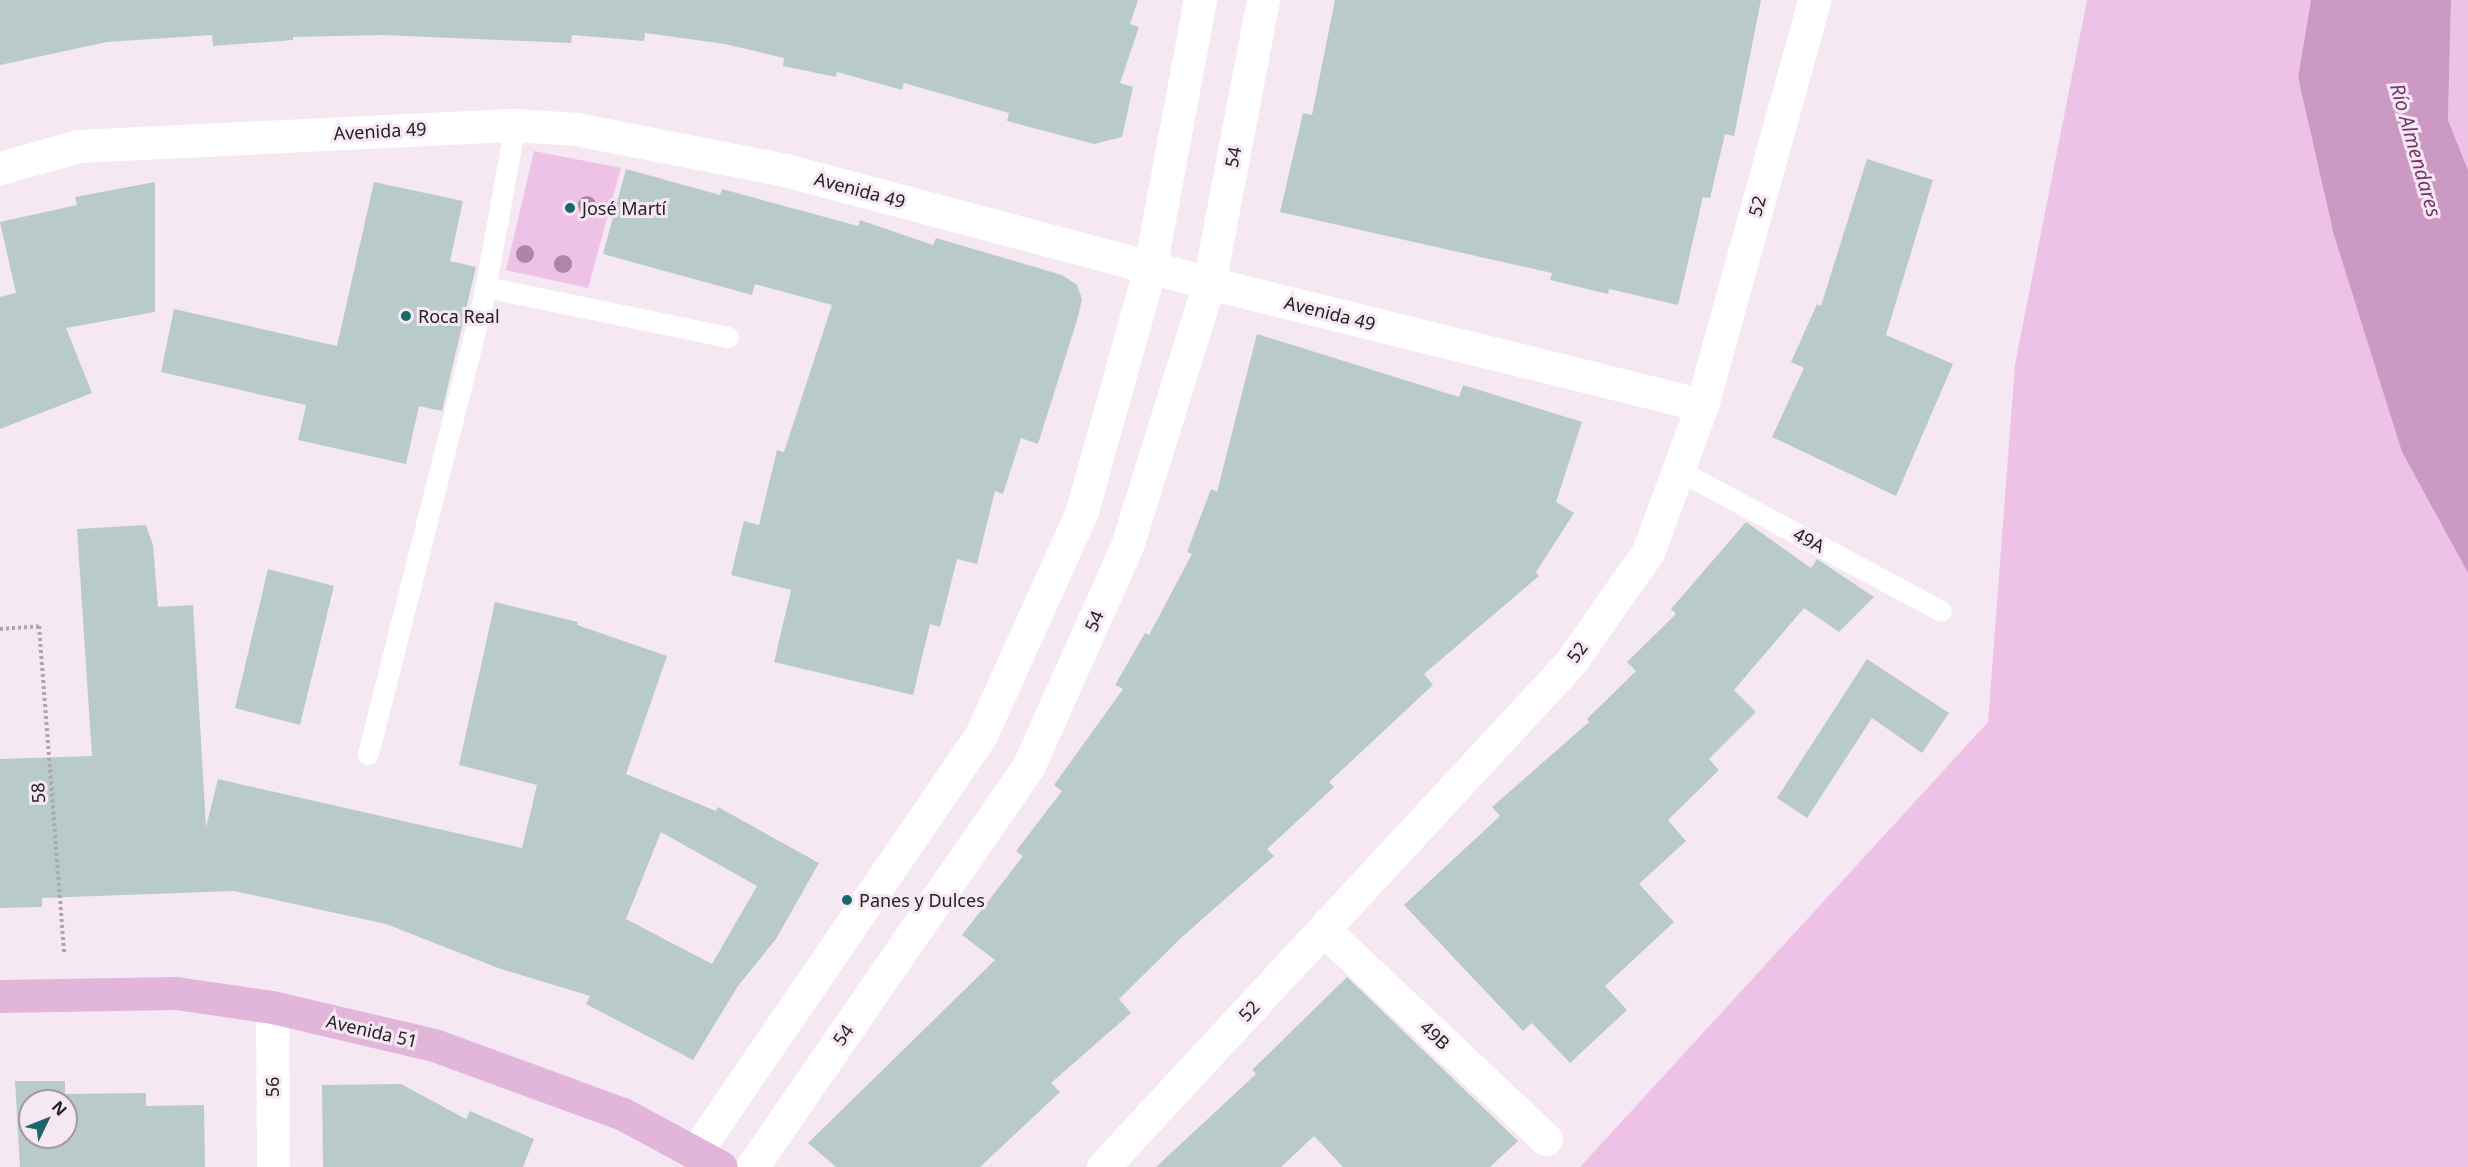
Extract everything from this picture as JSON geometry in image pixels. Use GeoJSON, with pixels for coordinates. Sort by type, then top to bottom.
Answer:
{"type":"FeatureCollection","features":[{"type":"Feature","properties":{"kind":"main road","name":"Avenida 51"},"geometry":{"type":"LineString","coordinates":[[0,996],[176,993],[272,1007],[434,1045],[623,1114],[708,1160]]}},
{"type":"Feature","properties":{"kind":"street"},"geometry":{"type":"LineString","coordinates":[[708,1160],[981,735],[1082,511],[1150,267],[1200,0]]}},
{"type":"Feature","properties":{"kind":"street","name":"54"},"geometry":{"type":"LineString","coordinates":[[752,1167],[1029,765],[1127,546],[1209,283],[1263,0]]}},
{"type":"Feature","properties":{"kind":"street","name":"52"},"geometry":{"type":"LineString","coordinates":[[1103,1167],[1570,663],[1648,552],[1702,405],[1814,0]]}},
{"type":"Feature","properties":{"kind":"street","name":"Avenida 49"},"geometry":{"type":"LineString","coordinates":[[0,168],[79,146],[514,125],[576,129],[785,170],[1209,283],[1702,405]]}},
{"type":"Feature","properties":{"kind":"street","name":"49B"},"geometry":{"type":"LineString","coordinates":[[1324,930],[1546,1139]]}},
{"type":"Feature","properties":{"kind":"street","name":"56"},"geometry":{"type":"LineString","coordinates":[[272,1007],[273,1167]]}},
{"type":"Feature","properties":{"kind":"lane"},"geometry":{"type":"LineString","coordinates":[[368,754],[486,287],[514,125]]}},
{"type":"Feature","properties":{"kind":"lane"},"geometry":{"type":"LineString","coordinates":[[486,287],[728,337]]}},
{"type":"Feature","properties":{"kind":"lane","name":"49A"},"geometry":{"type":"LineString","coordinates":[[1678,470],[1941,611]]}},
{"type":"Feature","properties":{"kind":"path","name":"58"},"geometry":{"type":"LineString","coordinates":[[0,629],[39,626],[67,996]]}},
{"type":"Feature","properties":{"kind":"shaded area"},"geometry":{"type":"Polygon","coordinates":[[[2087,0],[2311,0],[2298,77],[2402,452],[2468,573],[2468,1167],[1580,1167],[1988,722],[2015,364],[2087,0]]]}},
{"type":"Feature","properties":{"kind":"shaded area"},"geometry":{"type":"Polygon","coordinates":[[[2451,0],[2468,0],[2468,170],[2448,120],[2451,0]]]}},
{"type":"Feature","properties":{"kind":"shaded area"},"geometry":{"type":"Polygon","coordinates":[[[534,151],[621,168],[588,288],[506,270],[534,151]]]}},
{"type":"Feature","properties":{"kind":"water","name":"Río Almendares"},"geometry":{"type":"Polygon","coordinates":[[[2311,0],[2451,0],[2448,120],[2468,170],[2468,573],[2402,452],[2334,235],[2298,77],[2311,0]]]}},
{"type":"Feature","properties":{"kind":"building"},"geometry":{"type":"Polygon","coordinates":[[[0,0],[1138,0],[1130,24],[1139,27],[1120,83],[1133,87],[1122,137],[1094,144],[1007,121],[1009,113],[904,83],[902,90],[837,72],[836,77],[783,66],[784,58],[725,44],[645,33],[644,41],[572,35],[571,43],[384,35],[293,37],[293,40],[213,46],[212,35],[107,42],[0,65],[0,0]]]}},
{"type":"Feature","properties":{"kind":"building"},"geometry":{"type":"Polygon","coordinates":[[[1335,0],[1761,0],[1734,136],[1725,134],[1710,198],[1703,197],[1678,305],[1609,289],[1608,294],[1550,280],[1552,273],[1280,212],[1303,113],[1312,115],[1335,0]]]}},
{"type":"Feature","properties":{"kind":"building"},"geometry":{"type":"Polygon","coordinates":[[[1867,159],[1933,180],[1886,335],[1953,364],[1896,496],[1772,437],[1804,368],[1791,362],[1817,304],[1821,306],[1867,159]]]}},
{"type":"Feature","properties":{"kind":"building"},"geometry":{"type":"Polygon","coordinates":[[[626,169],[720,195],[722,189],[858,226],[860,220],[933,245],[936,238],[1062,275],[1077,285],[1082,299],[1078,317],[1038,444],[1021,438],[1003,494],[995,491],[977,564],[957,559],[940,627],[930,624],[913,695],[774,662],[791,590],[731,575],[744,521],[759,525],[777,450],[784,452],[832,305],[755,284],[752,295],[603,254],[626,169]]]}},
{"type":"Feature","properties":{"kind":"building"},"geometry":{"type":"Polygon","coordinates":[[[155,182],[155,312],[66,328],[92,393],[0,429],[0,297],[16,293],[0,222],[77,205],[75,197],[155,182]]]}},
{"type":"Feature","properties":{"kind":"building"},"geometry":{"type":"Polygon","coordinates":[[[374,182],[463,201],[450,261],[476,267],[442,411],[419,406],[406,464],[298,440],[306,405],[161,372],[174,309],[337,346],[374,182]]]}},
{"type":"Feature","properties":{"kind":"building"},"geometry":{"type":"Polygon","coordinates":[[[1257,334],[1459,397],[1463,385],[1582,422],[1556,502],[1574,513],[1536,572],[1539,576],[1424,674],[1433,685],[1329,782],[1334,787],[1267,849],[1274,856],[1182,937],[1119,999],[1131,1013],[1051,1083],[1060,1092],[980,1167],[836,1167],[808,1143],[995,960],[962,935],[1023,856],[1016,851],[1062,791],[1054,785],[1123,689],[1115,685],[1145,633],[1149,635],[1192,554],[1187,552],[1211,489],[1217,492],[1257,334]]]}},
{"type":"Feature","properties":{"kind":"building"},"geometry":{"type":"Polygon","coordinates":[[[1746,522],[1811,568],[1817,559],[1874,597],[1839,632],[1804,608],[1734,690],[1756,712],[1709,759],[1719,770],[1668,820],[1686,841],[1639,884],[1674,922],[1605,986],[1627,1010],[1570,1063],[1532,1023],[1523,1031],[1404,905],[1500,816],[1492,807],[1589,722],[1587,719],[1636,671],[1627,662],[1676,614],[1671,609],[1746,522]]]}},
{"type":"Feature","properties":{"kind":"building"},"geometry":{"type":"Polygon","coordinates":[[[146,525],[153,545],[158,607],[193,605],[206,827],[218,779],[522,848],[537,785],[459,765],[495,602],[578,622],[577,625],[667,656],[626,774],[716,811],[718,807],[819,863],[776,939],[738,986],[693,1060],[586,1004],[590,996],[498,968],[386,924],[234,891],[42,898],[42,907],[0,908],[0,759],[92,756],[77,529],[146,525]],[[661,832],[626,919],[712,964],[757,886],[661,832]]]}},
{"type":"Feature","properties":{"kind":"building"},"geometry":{"type":"Polygon","coordinates":[[[268,569],[334,586],[300,725],[235,708],[268,569]]]}},
{"type":"Feature","properties":{"kind":"building"},"geometry":{"type":"Polygon","coordinates":[[[1867,659],[1949,713],[1922,753],[1872,718],[1807,818],[1777,798],[1867,659]]]}},
{"type":"Feature","properties":{"kind":"building"},"geometry":{"type":"Polygon","coordinates":[[[1347,977],[1518,1141],[1490,1167],[1343,1167],[1314,1136],[1281,1167],[1156,1167],[1256,1074],[1252,1070],[1347,977]]]}},
{"type":"Feature","properties":{"kind":"building"},"geometry":{"type":"Polygon","coordinates":[[[15,1081],[65,1081],[65,1089],[18,1089],[18,1133],[15,1081]]]}},
{"type":"Feature","properties":{"kind":"building"},"geometry":{"type":"Polygon","coordinates":[[[401,1084],[466,1119],[470,1111],[534,1139],[523,1167],[323,1167],[322,1085],[401,1084]]]}},
{"type":"Feature","properties":{"kind":"building"},"geometry":{"type":"Polygon","coordinates":[[[146,1093],[146,1106],[204,1105],[205,1167],[20,1167],[19,1149],[78,1149],[78,1094],[146,1093]]]}},
{"type":"Feature","properties":{"kind":"place","name":"José Martí"},"geometry":{"type":"Point","coordinates":[570,208]}},
{"type":"Feature","properties":{"kind":"place","name":"Roca Real"},"geometry":{"type":"Point","coordinates":[406,316]}},
{"type":"Feature","properties":{"kind":"place","name":"Panes y Dulces"},"geometry":{"type":"Point","coordinates":[847,900]}}]}
